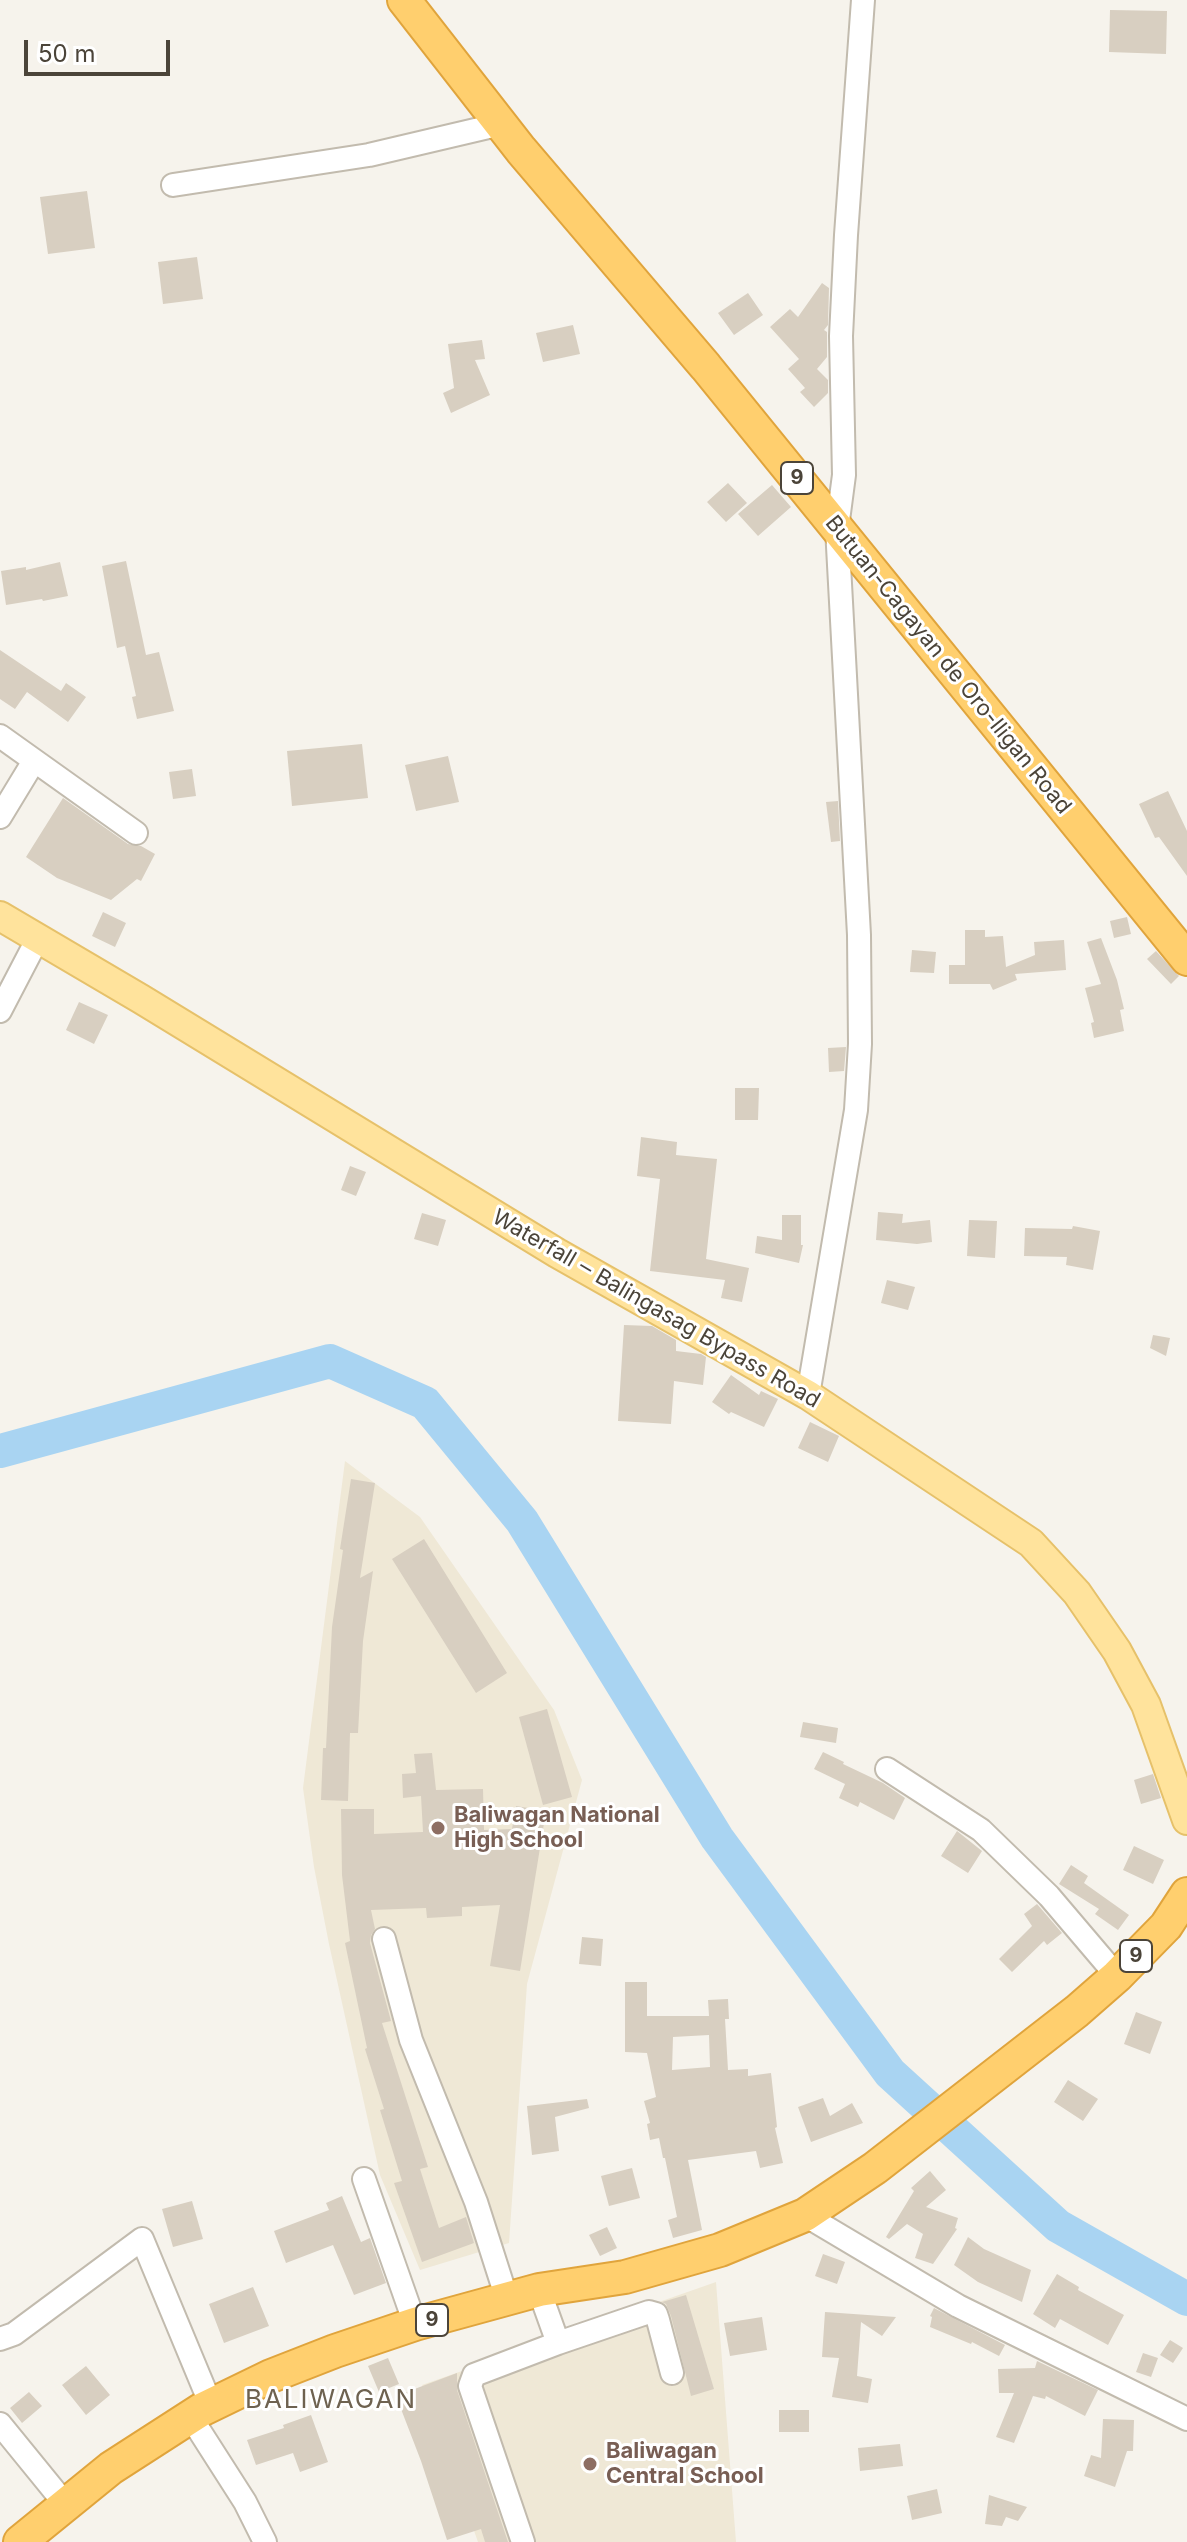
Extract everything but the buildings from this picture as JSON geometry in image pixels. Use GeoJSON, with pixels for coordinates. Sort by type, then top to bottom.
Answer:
{"type":"FeatureCollection","features":[{"type":"Feature","properties":{"kind":"highway","name":"Butuan-Cagayan de Oro-Iligan Road"},"geometry":{"type":"LineString","coordinates":[[404,0],[501,124],[676,330],[1187,959]]}},
{"type":"Feature","properties":{"kind":"highway","name":"9"},"geometry":{"type":"LineString","coordinates":[[20,2542],[111,2468],[200,2410],[271,2376],[415,2324],[539,2290],[625,2277],[720,2250],[805,2215],[875,2168],[1077,2011],[1166,1926],[1187,1894]]}},
{"type":"Feature","properties":{"kind":"main road","name":"Waterfall ‒ Balingasag Bypass Road"},"geometry":{"type":"LineString","coordinates":[[0,916],[557,1253],[808,1395],[1031,1543],[1077,1593],[1117,1651],[1146,1705],[1187,1820]]}},
{"type":"Feature","properties":{"kind":"street"},"geometry":{"type":"LineString","coordinates":[[808,1395],[856,1110],[860,1044],[859,935],[837,528],[844,475],[841,336],[863,0]]}},
{"type":"Feature","properties":{"kind":"street"},"geometry":{"type":"LineString","coordinates":[[173,185],[369,155],[501,124]]}},
{"type":"Feature","properties":{"kind":"street"},"geometry":{"type":"LineString","coordinates":[[0,736],[136,833]]}},
{"type":"Feature","properties":{"kind":"street"},"geometry":{"type":"LineString","coordinates":[[0,817],[34,761]]}},
{"type":"Feature","properties":{"kind":"street"},"geometry":{"type":"LineString","coordinates":[[0,1011],[38,938]]}},
{"type":"Feature","properties":{"kind":"street"},"geometry":{"type":"LineString","coordinates":[[887,1769],[981,1830],[1049,1896],[1117,1976]]}},
{"type":"Feature","properties":{"kind":"street"},"geometry":{"type":"LineString","coordinates":[[384,1939],[411,2040],[476,2202],[507,2299]]}},
{"type":"Feature","properties":{"kind":"street"},"geometry":{"type":"LineString","coordinates":[[364,2179],[415,2324]]}},
{"type":"Feature","properties":{"kind":"street"},"geometry":{"type":"LineString","coordinates":[[805,2215],[958,2306],[1187,2419]]}},
{"type":"Feature","properties":{"kind":"street"},"geometry":{"type":"LineString","coordinates":[[0,2339],[14,2334],[142,2239],[200,2410],[265,2542]]}},
{"type":"Feature","properties":{"kind":"street"},"geometry":{"type":"LineString","coordinates":[[539,2290],[558,2343]]}},
{"type":"Feature","properties":{"kind":"street"},"geometry":{"type":"LineString","coordinates":[[523,2542],[470,2386],[474,2375],[649,2312],[654,2313],[658,2320],[672,2373]]}},
{"type":"Feature","properties":{"kind":"street"},"geometry":{"type":"LineString","coordinates":[[0,2424],[66,2505]]}},
{"type":"Feature","properties":{"kind":"shaded area","name":"Baliwagan National High School"},"geometry":{"type":"Polygon","coordinates":[[[345,1461],[420,1517],[554,1710],[582,1780],[527,1984],[509,2243],[420,2270],[380,2175],[329,1944],[303,1788],[345,1461]]]}},
{"type":"Feature","properties":{"kind":"shaded area","name":"Baliwagan Central School"},"geometry":{"type":"Polygon","coordinates":[[[716,2282],[736,2542],[478,2542],[422,2385],[716,2282]]]}},
{"type":"Feature","properties":{"kind":"waterway"},"geometry":{"type":"LineString","coordinates":[[0,1451],[330,1361],[425,1403],[522,1521],[717,1838],[890,2073],[1058,2226],[1187,2299]]}},
{"type":"Feature","properties":{"kind":"place","name":"Baliwagan National High School"},"geometry":{"type":"Point","coordinates":[438,1828]}},
{"type":"Feature","properties":{"kind":"place","name":"Baliwagan Central School"},"geometry":{"type":"Point","coordinates":[590,2464]}},
{"type":"Feature","properties":{"kind":"district","name":"BALIWAGAN"},"geometry":{"type":"Point","coordinates":[331,2400]}}]}
